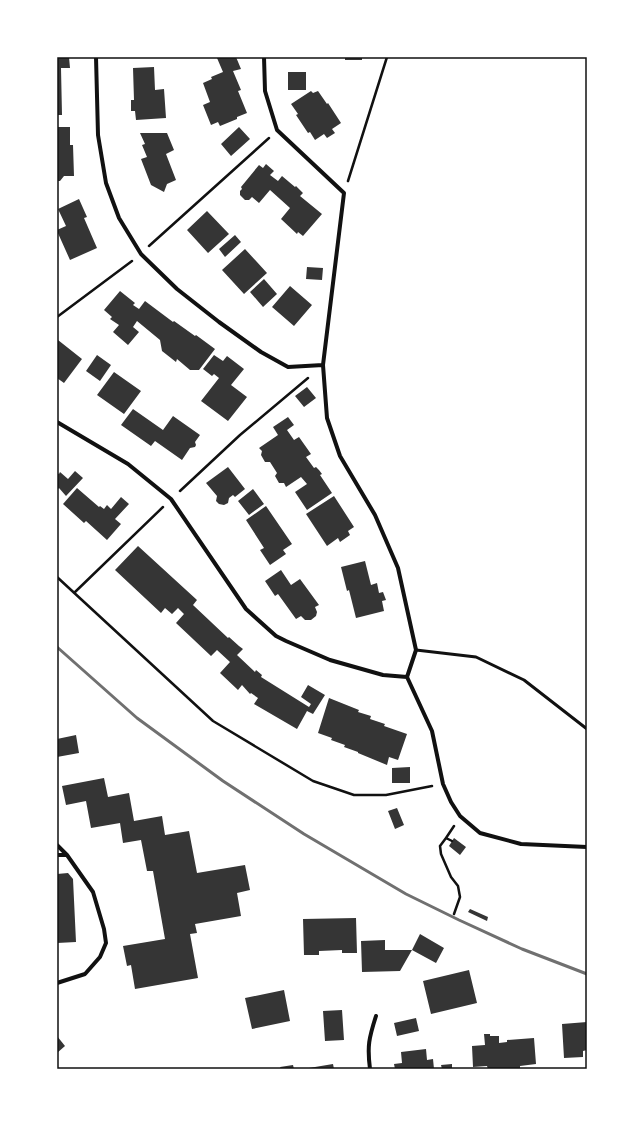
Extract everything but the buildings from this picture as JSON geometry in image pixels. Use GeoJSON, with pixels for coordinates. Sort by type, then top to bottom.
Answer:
{"type":"FeatureCollection","features":[{"type":"Feature","properties":{"kind":"street"},"geometry":{"type":"LineString","coordinates":[[96,57],[98,135],[106,183],[119,218],[141,254],[177,289],[261,352],[288,367],[322,365]]}},
{"type":"Feature","properties":{"kind":"street"},"geometry":{"type":"LineString","coordinates":[[264,57],[265,91],[277,130],[344,193],[322,365],[327,418],[340,456],[375,515],[398,568],[416,650],[407,677],[432,731],[443,784],[451,802],[460,816],[480,834],[521,844],[587,847]]}},
{"type":"Feature","properties":{"kind":"street"},"geometry":{"type":"LineString","coordinates":[[57,422],[128,464],[171,499],[246,609],[276,636],[330,660],[383,676],[407,677]]}},
{"type":"Feature","properties":{"kind":"street"},"geometry":{"type":"LineString","coordinates":[[57,845],[67,855],[93,892],[104,929],[106,943],[100,957],[85,974],[57,983]]}},
{"type":"Feature","properties":{"kind":"street"},"geometry":{"type":"LineString","coordinates":[[57,855],[67,855]]}},
{"type":"Feature","properties":{"kind":"street"},"geometry":{"type":"LineString","coordinates":[[370,1069],[368,1043],[376,1016]]}},
{"type":"Feature","properties":{"kind":"lane"},"geometry":{"type":"LineString","coordinates":[[416,650],[476,657],[524,680],[587,729]]}},
{"type":"Feature","properties":{"kind":"path"},"geometry":{"type":"LineString","coordinates":[[344,193],[387,57]]}},
{"type":"Feature","properties":{"kind":"path"},"geometry":{"type":"LineString","coordinates":[[57,317],[141,254],[277,130]]}},
{"type":"Feature","properties":{"kind":"path"},"geometry":{"type":"LineString","coordinates":[[74,593],[171,499],[240,435],[322,365]]}},
{"type":"Feature","properties":{"kind":"path"},"geometry":{"type":"LineString","coordinates":[[57,577],[213,721],[313,781],[354,795],[386,795],[443,784]]}},
{"type":"Feature","properties":{"kind":"path"},"geometry":{"type":"LineString","coordinates":[[454,914],[460,897],[458,886],[451,877],[441,854],[440,846],[460,816]]}},
{"type":"Feature","properties":{"kind":"path"},"geometry":{"type":"LineString","coordinates":[[446,838],[452,841]]}},
{"type":"Feature","properties":{"kind":"railway"},"geometry":{"type":"LineString","coordinates":[[57,647],[137,718],[223,781],[304,834],[406,894],[522,949],[587,974]]}}]}
